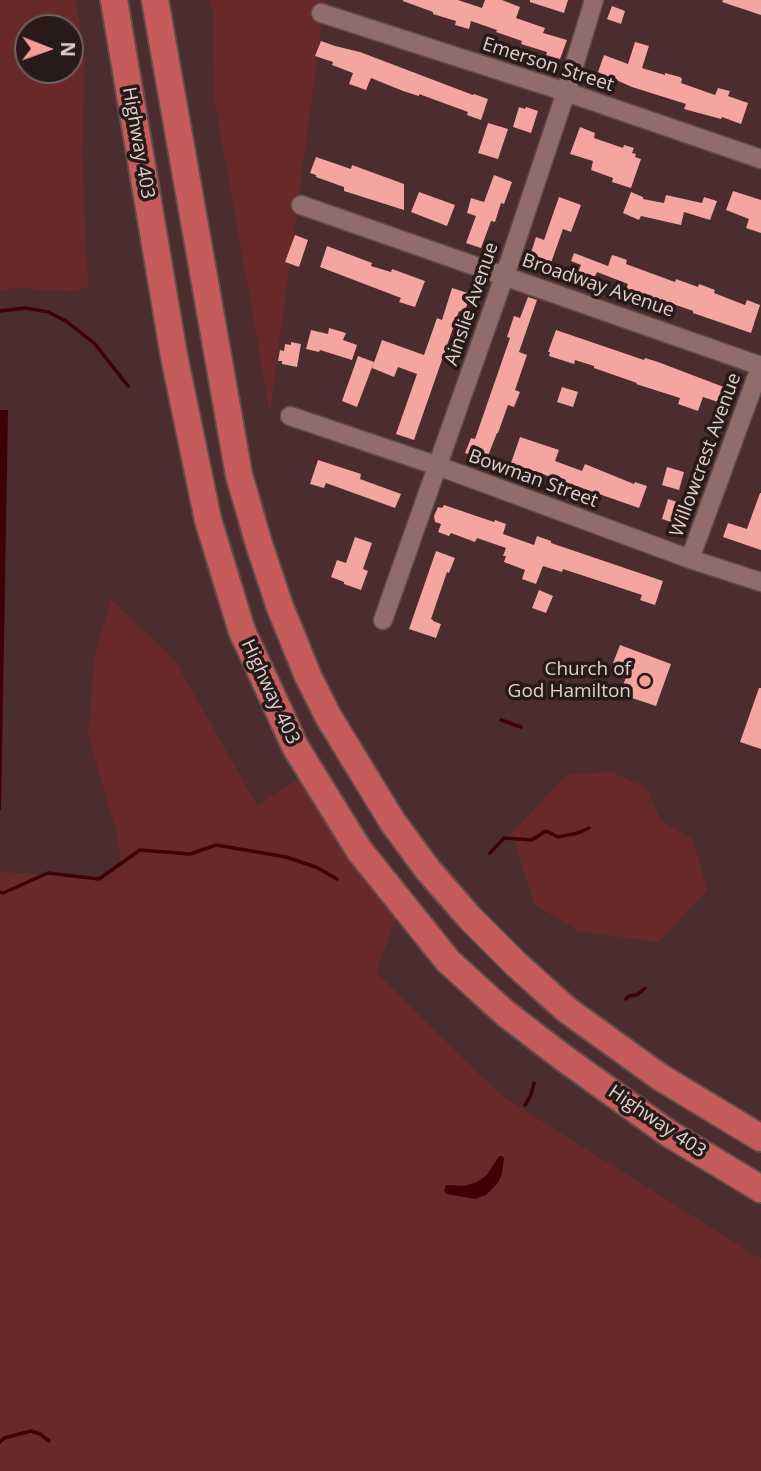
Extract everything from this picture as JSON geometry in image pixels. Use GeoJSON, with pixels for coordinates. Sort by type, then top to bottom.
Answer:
{"type":"FeatureCollection","features":[{"type":"Feature","properties":{"kind":"highway","name":"Highway 403"},"geometry":{"type":"LineString","coordinates":[[114,0],[174,356],[208,520],[242,631],[296,748],[359,850],[448,961],[505,1013],[561,1056],[668,1133],[761,1189]]}},
{"type":"Feature","properties":{"kind":"highway","name":"Highway 403"},"geometry":{"type":"LineString","coordinates":[[155,0],[239,475],[280,607],[308,676],[328,716],[392,821],[428,870],[470,918],[516,964],[566,1010],[660,1077],[761,1138]]}},
{"type":"Feature","properties":{"kind":"street","name":"Ainslie Avenue"},"geometry":{"type":"LineString","coordinates":[[383,620],[504,276],[594,0]]}},
{"type":"Feature","properties":{"kind":"street","name":"Emerson Street"},"geometry":{"type":"LineString","coordinates":[[321,13],[566,92],[761,159]]}},
{"type":"Feature","properties":{"kind":"street","name":"Broadway Avenue"},"geometry":{"type":"LineString","coordinates":[[301,205],[761,366]]}},
{"type":"Feature","properties":{"kind":"street","name":"Willowcrest Avenue"},"geometry":{"type":"LineString","coordinates":[[690,559],[761,366]]}},
{"type":"Feature","properties":{"kind":"street","name":"Bowman Street"},"geometry":{"type":"LineString","coordinates":[[290,416],[761,582]]}},
{"type":"Feature","properties":{"kind":"shaded area"},"geometry":{"type":"Polygon","coordinates":[[[0,0],[76,0],[78,14],[14,14],[14,84],[84,84],[84,52],[85,59],[82,152],[88,287],[72,291],[16,288],[0,291],[0,0]]]}},
{"type":"Feature","properties":{"kind":"shaded area"},"geometry":{"type":"Polygon","coordinates":[[[208,0],[325,0],[270,411],[214,98],[213,12],[208,0]]]}},
{"type":"Feature","properties":{"kind":"shaded area"},"geometry":{"type":"Polygon","coordinates":[[[0,410],[8,410],[1,810],[0,810],[0,410]]]}},
{"type":"Feature","properties":{"kind":"shaded area"},"geometry":{"type":"Polygon","coordinates":[[[111,599],[174,659],[257,805],[302,777],[398,915],[376,972],[499,1094],[761,1259],[761,1471],[0,1471],[0,872],[106,877],[122,865],[116,830],[88,735],[95,654],[111,599]]]}},
{"type":"Feature","properties":{"kind":"shaded area"},"geometry":{"type":"Polygon","coordinates":[[[610,772],[647,788],[661,821],[693,839],[707,890],[659,942],[580,932],[534,904],[512,833],[566,775],[610,772]]]}},
{"type":"Feature","properties":{"kind":"shaded area"},"geometry":{"type":"Polygon","coordinates":[[[499,1156],[504,1158],[502,1174],[498,1183],[486,1195],[475,1199],[447,1194],[444,1191],[446,1185],[465,1186],[477,1182],[487,1175],[499,1156]]]}},
{"type":"Feature","properties":{"kind":"building"},"geometry":{"type":"Polygon","coordinates":[[[403,0],[458,0],[482,8],[485,0],[502,0],[520,7],[516,18],[545,28],[543,33],[567,40],[560,59],[471,21],[469,29],[455,25],[456,21],[403,0]]]}},
{"type":"Feature","properties":{"kind":"building"},"geometry":{"type":"Polygon","coordinates":[[[530,0],[568,0],[564,13],[530,0]]]}},
{"type":"Feature","properties":{"kind":"building"},"geometry":{"type":"Polygon","coordinates":[[[761,0],[761,15],[722,2],[761,0]]]}},
{"type":"Feature","properties":{"kind":"building"},"geometry":{"type":"Polygon","coordinates":[[[612,6],[625,11],[621,24],[607,19],[612,6]]]}},
{"type":"Feature","properties":{"kind":"building"},"geometry":{"type":"Polygon","coordinates":[[[321,41],[360,52],[488,99],[481,120],[467,115],[468,112],[371,78],[366,90],[349,84],[353,73],[315,56],[321,41]]]}},
{"type":"Feature","properties":{"kind":"building"},"geometry":{"type":"Polygon","coordinates":[[[635,42],[649,46],[642,68],[680,77],[681,83],[715,95],[718,88],[730,91],[728,96],[748,103],[741,124],[684,109],[686,104],[632,87],[598,72],[604,55],[628,64],[635,42]]]}},
{"type":"Feature","properties":{"kind":"building"},"geometry":{"type":"Polygon","coordinates":[[[519,107],[538,111],[531,133],[513,127],[519,107]]]}},
{"type":"Feature","properties":{"kind":"building"},"geometry":{"type":"Polygon","coordinates":[[[488,123],[508,129],[498,159],[478,153],[488,123]]]}},
{"type":"Feature","properties":{"kind":"building"},"geometry":{"type":"Polygon","coordinates":[[[580,127],[595,133],[594,138],[623,148],[624,145],[634,148],[632,153],[641,159],[631,188],[612,182],[613,178],[591,170],[593,161],[570,154],[580,127]]]}},
{"type":"Feature","properties":{"kind":"building"},"geometry":{"type":"Polygon","coordinates":[[[316,157],[351,169],[352,165],[404,184],[404,210],[344,191],[344,187],[316,177],[310,173],[316,157]]]}},
{"type":"Feature","properties":{"kind":"building"},"geometry":{"type":"Polygon","coordinates":[[[494,175],[512,182],[495,222],[491,221],[481,248],[466,243],[476,216],[467,213],[471,198],[484,202],[494,175]]]}},
{"type":"Feature","properties":{"kind":"building"},"geometry":{"type":"Polygon","coordinates":[[[733,191],[761,200],[761,233],[746,228],[749,219],[726,210],[733,191]]]}},
{"type":"Feature","properties":{"kind":"building"},"geometry":{"type":"Polygon","coordinates":[[[419,192],[455,205],[447,226],[411,212],[419,192]]]}},
{"type":"Feature","properties":{"kind":"building"},"geometry":{"type":"Polygon","coordinates":[[[631,192],[643,199],[664,203],[666,195],[702,203],[704,197],[717,201],[710,220],[684,212],[681,225],[641,216],[639,220],[623,213],[631,192]]]}},
{"type":"Feature","properties":{"kind":"building"},"geometry":{"type":"Polygon","coordinates":[[[559,197],[581,205],[571,232],[563,229],[551,263],[530,256],[536,237],[544,240],[559,197]]]}},
{"type":"Feature","properties":{"kind":"building"},"geometry":{"type":"Polygon","coordinates":[[[295,235],[308,240],[299,267],[285,262],[295,235]]]}},
{"type":"Feature","properties":{"kind":"building"},"geometry":{"type":"Polygon","coordinates":[[[327,246],[372,263],[371,266],[391,272],[392,269],[425,281],[415,307],[399,302],[401,298],[320,267],[327,246]]]}},
{"type":"Feature","properties":{"kind":"building"},"geometry":{"type":"Polygon","coordinates":[[[574,253],[608,266],[612,255],[616,256],[627,260],[626,264],[675,282],[676,279],[698,287],[699,284],[745,305],[747,300],[760,305],[751,333],[662,300],[660,308],[630,297],[631,295],[625,293],[628,284],[597,272],[592,283],[576,277],[581,265],[571,261],[574,253]]]}},
{"type":"Feature","properties":{"kind":"building"},"geometry":{"type":"Polygon","coordinates":[[[452,288],[471,294],[464,313],[459,311],[414,440],[396,434],[417,374],[398,367],[394,377],[372,368],[382,340],[424,355],[437,318],[442,320],[452,288]]]}},
{"type":"Feature","properties":{"kind":"building"},"geometry":{"type":"Polygon","coordinates":[[[528,297],[537,300],[519,352],[527,355],[515,390],[520,392],[514,407],[508,405],[486,461],[465,453],[471,438],[475,439],[510,338],[507,337],[514,316],[520,318],[528,297]]]}},
{"type":"Feature","properties":{"kind":"building"},"geometry":{"type":"Polygon","coordinates":[[[329,328],[346,333],[343,340],[357,345],[352,360],[320,350],[306,349],[311,330],[328,334],[329,328]]]}},
{"type":"Feature","properties":{"kind":"building"},"geometry":{"type":"Polygon","coordinates":[[[556,330],[644,360],[645,358],[658,362],[729,389],[724,404],[703,397],[698,411],[678,404],[680,398],[636,384],[594,366],[575,360],[574,364],[549,356],[556,330]]]}},
{"type":"Feature","properties":{"kind":"building"},"geometry":{"type":"Polygon","coordinates":[[[291,342],[301,344],[297,367],[278,361],[280,350],[284,351],[285,344],[291,345],[291,342]]]}},
{"type":"Feature","properties":{"kind":"building"},"geometry":{"type":"Polygon","coordinates":[[[358,356],[374,362],[357,407],[342,401],[358,356]]]}},
{"type":"Feature","properties":{"kind":"building"},"geometry":{"type":"Polygon","coordinates":[[[562,387],[578,392],[573,407],[557,402],[562,387]]]}},
{"type":"Feature","properties":{"kind":"building"},"geometry":{"type":"Polygon","coordinates":[[[520,437],[559,450],[555,461],[582,471],[585,464],[634,484],[635,482],[647,486],[639,508],[511,463],[520,437]]]}},
{"type":"Feature","properties":{"kind":"building"},"geometry":{"type":"Polygon","coordinates":[[[318,460],[361,474],[360,479],[401,494],[395,508],[326,483],[324,488],[310,484],[318,460]]]}},
{"type":"Feature","properties":{"kind":"building"},"geometry":{"type":"Polygon","coordinates":[[[667,467],[684,472],[679,490],[662,485],[667,467]]]}},
{"type":"Feature","properties":{"kind":"building"},"geometry":{"type":"Polygon","coordinates":[[[760,493],[761,550],[723,537],[728,523],[747,529],[760,493]]]}},
{"type":"Feature","properties":{"kind":"building"},"geometry":{"type":"Polygon","coordinates":[[[668,499],[684,504],[677,524],[662,519],[668,499]]]}},
{"type":"Feature","properties":{"kind":"building"},"geometry":{"type":"Polygon","coordinates":[[[444,505],[506,524],[503,534],[534,545],[537,536],[663,581],[655,605],[640,600],[642,595],[563,569],[562,572],[543,566],[536,584],[522,579],[525,570],[504,562],[506,548],[477,538],[475,542],[451,533],[449,536],[438,532],[441,524],[435,522],[434,516],[438,507],[442,508],[444,505]]]}},
{"type":"Feature","properties":{"kind":"building"},"geometry":{"type":"Polygon","coordinates":[[[355,537],[372,543],[363,569],[368,571],[361,590],[331,577],[337,560],[346,563],[355,537]]]}},
{"type":"Feature","properties":{"kind":"building"},"geometry":{"type":"Polygon","coordinates":[[[436,551],[455,558],[449,573],[447,572],[431,619],[441,624],[436,638],[409,629],[436,551]]]}},
{"type":"Feature","properties":{"kind":"building"},"geometry":{"type":"Polygon","coordinates":[[[539,590],[553,596],[546,613],[532,608],[539,590]]]}},
{"type":"Feature","properties":{"kind":"building","name":"Church of God Hamilton"},"geometry":{"type":"Polygon","coordinates":[[[620,645],[671,664],[656,706],[620,694],[629,669],[613,663],[620,645]]]}},
{"type":"Feature","properties":{"kind":"building"},"geometry":{"type":"Polygon","coordinates":[[[761,688],[761,749],[740,742],[761,688]]]}},
{"type":"Feature","properties":{"kind":"waterway"},"geometry":{"type":"LineString","coordinates":[[0,311],[26,308],[48,312],[66,321],[95,344],[128,386]]}},
{"type":"Feature","properties":{"kind":"waterway"},"geometry":{"type":"LineString","coordinates":[[501,720],[521,727]]}},
{"type":"Feature","properties":{"kind":"waterway"},"geometry":{"type":"LineString","coordinates":[[490,853],[504,838],[532,840],[546,831],[558,837],[589,828]]}},
{"type":"Feature","properties":{"kind":"waterway"},"geometry":{"type":"LineString","coordinates":[[0,892],[48,873],[99,879],[140,850],[190,854],[216,845],[286,857],[316,867],[337,879]]}},
{"type":"Feature","properties":{"kind":"waterway"},"geometry":{"type":"LineString","coordinates":[[626,999],[645,988]]}},
{"type":"Feature","properties":{"kind":"waterway"},"geometry":{"type":"LineString","coordinates":[[525,1105],[534,1083]]}},
{"type":"Feature","properties":{"kind":"waterway"},"geometry":{"type":"LineString","coordinates":[[0,1442],[4,1438],[31,1431],[49,1441]]}},
{"type":"Feature","properties":{"kind":"place","name":"Church of God Hamilton"},"geometry":{"type":"Point","coordinates":[645,681]}}]}
